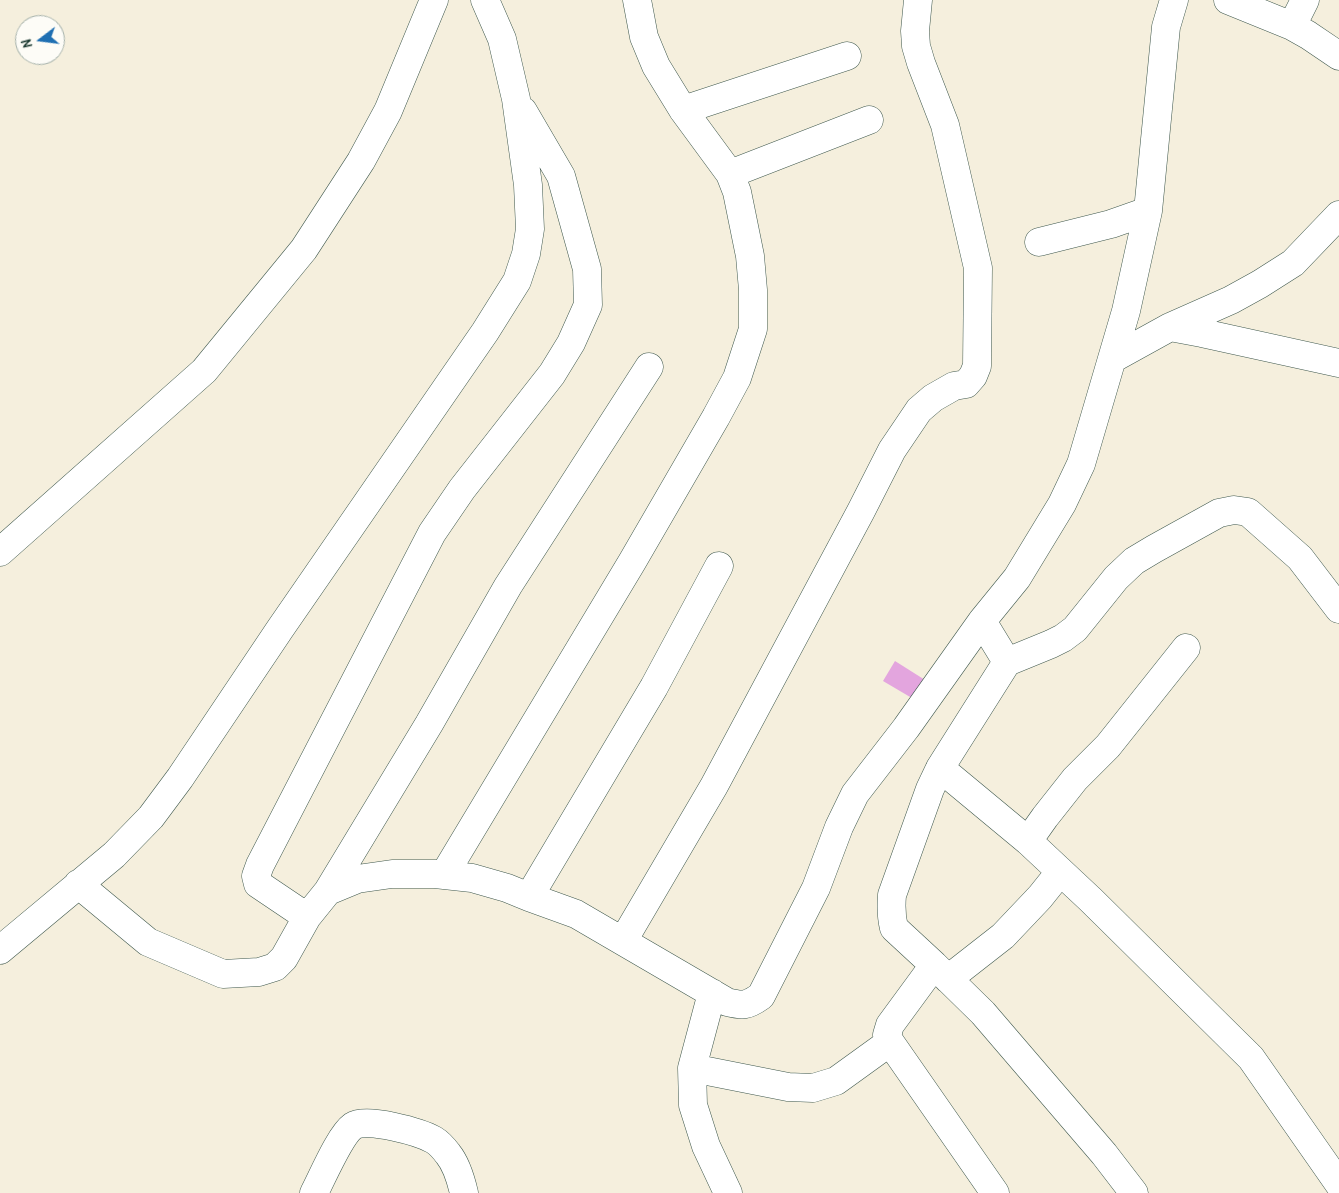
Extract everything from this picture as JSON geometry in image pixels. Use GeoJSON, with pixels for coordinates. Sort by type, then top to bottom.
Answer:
{"type":"FeatureCollection","features":[{"type":"Feature","properties":{"kind":"street"},"geometry":{"type":"LineString","coordinates":[[0,552],[204,371],[304,249],[361,161],[388,112],[434,0]]}},
{"type":"Feature","properties":{"kind":"street"},"geometry":{"type":"LineString","coordinates":[[0,950],[114,855],[150,817],[180,778],[291,613],[485,332],[517,281],[526,254],[530,229],[528,184],[516,99],[502,39],[485,0]]}},
{"type":"Feature","properties":{"kind":"street"},"geometry":{"type":"LineString","coordinates":[[444,875],[632,562],[716,417],[737,378],[753,330],[753,290],[750,256],[737,192],[730,174],[683,110],[656,66],[644,37],[637,0]]}},
{"type":"Feature","properties":{"kind":"street"},"geometry":{"type":"LineString","coordinates":[[623,941],[714,786],[892,450],[919,410],[933,398],[954,386],[966,384],[973,376],[977,366],[978,268],[945,125],[916,46],[915,31],[918,0]]}},
{"type":"Feature","properties":{"kind":"street"},"geometry":{"type":"LineString","coordinates":[[328,891],[357,879],[392,874],[444,875],[472,878],[507,888],[576,914],[727,1002],[742,1005],[751,1003],[760,996],[816,888],[839,827],[855,794],[906,728],[982,621],[1017,578],[1062,504],[1081,464],[1126,311],[1148,211],[1166,27],[1174,0]]}},
{"type":"Feature","properties":{"kind":"street"},"geometry":{"type":"LineString","coordinates":[[1228,0],[1292,26],[1339,56]]}},
{"type":"Feature","properties":{"kind":"street"},"geometry":{"type":"LineString","coordinates":[[1292,26],[1305,0]]}},
{"type":"Feature","properties":{"kind":"street"},"geometry":{"type":"LineString","coordinates":[[683,110],[848,56]]}},
{"type":"Feature","properties":{"kind":"street"},"geometry":{"type":"LineString","coordinates":[[307,917],[258,884],[256,876],[260,865],[432,533],[462,488],[552,374],[570,343],[588,305],[587,269],[561,176],[516,99]]}},
{"type":"Feature","properties":{"kind":"street"},"geometry":{"type":"LineString","coordinates":[[730,174],[869,120]]}},
{"type":"Feature","properties":{"kind":"street"},"geometry":{"type":"LineString","coordinates":[[1039,242],[1111,224],[1148,211]]}},
{"type":"Feature","properties":{"kind":"street"},"geometry":{"type":"LineString","coordinates":[[1112,359],[1170,327],[1231,300],[1293,263],[1339,214]]}},
{"type":"Feature","properties":{"kind":"street"},"geometry":{"type":"LineString","coordinates":[[1170,327],[1339,363]]}},
{"type":"Feature","properties":{"kind":"street"},"geometry":{"type":"LineString","coordinates":[[78,884],[148,942],[222,974],[259,972],[275,968],[284,958],[307,917],[328,891],[429,724],[508,586],[649,367]]}},
{"type":"Feature","properties":{"kind":"street"},"geometry":{"type":"LineString","coordinates":[[1134,1193],[1104,1154],[983,1013],[894,928],[891,909],[892,895],[930,789],[940,768],[1007,662],[1051,644],[1075,630],[1116,578],[1134,561],[1154,548],[1219,513],[1234,510],[1248,512],[1300,558],[1339,609]]}},
{"type":"Feature","properties":{"kind":"street"},"geometry":{"type":"LineString","coordinates":[[529,897],[654,687],[719,566]]}},
{"type":"Feature","properties":{"kind":"street"},"geometry":{"type":"LineString","coordinates":[[982,621],[1007,662]]}},
{"type":"Feature","properties":{"kind":"street"},"geometry":{"type":"LineString","coordinates":[[1028,841],[1075,779],[1108,746],[1186,648]]}},
{"type":"Feature","properties":{"kind":"street"},"geometry":{"type":"LineString","coordinates":[[940,768],[1028,841],[1091,900],[1251,1058],[1339,1184]]}},
{"type":"Feature","properties":{"kind":"street"},"geometry":{"type":"LineString","coordinates":[[995,1193],[887,1035],[890,1025],[941,972],[1003,936],[1040,897],[1060,872]]}},
{"type":"Feature","properties":{"kind":"street"},"geometry":{"type":"LineString","coordinates":[[712,993],[692,1068],[693,1105],[706,1146],[728,1193]]}},
{"type":"Feature","properties":{"kind":"street"},"geometry":{"type":"LineString","coordinates":[[692,1068],[788,1087],[814,1088],[836,1081],[890,1042]]}},
{"type":"Feature","properties":{"kind":"street"},"geometry":{"type":"LineString","coordinates":[[314,1193],[342,1138],[352,1127],[360,1123],[377,1124],[413,1132],[435,1141],[449,1155],[459,1175],[464,1193]]}},
{"type":"Feature","properties":{"kind":"building"},"geometry":{"type":"Polygon","coordinates":[[[895,661],[933,685],[922,704],[883,681],[895,661]]]}}]}
